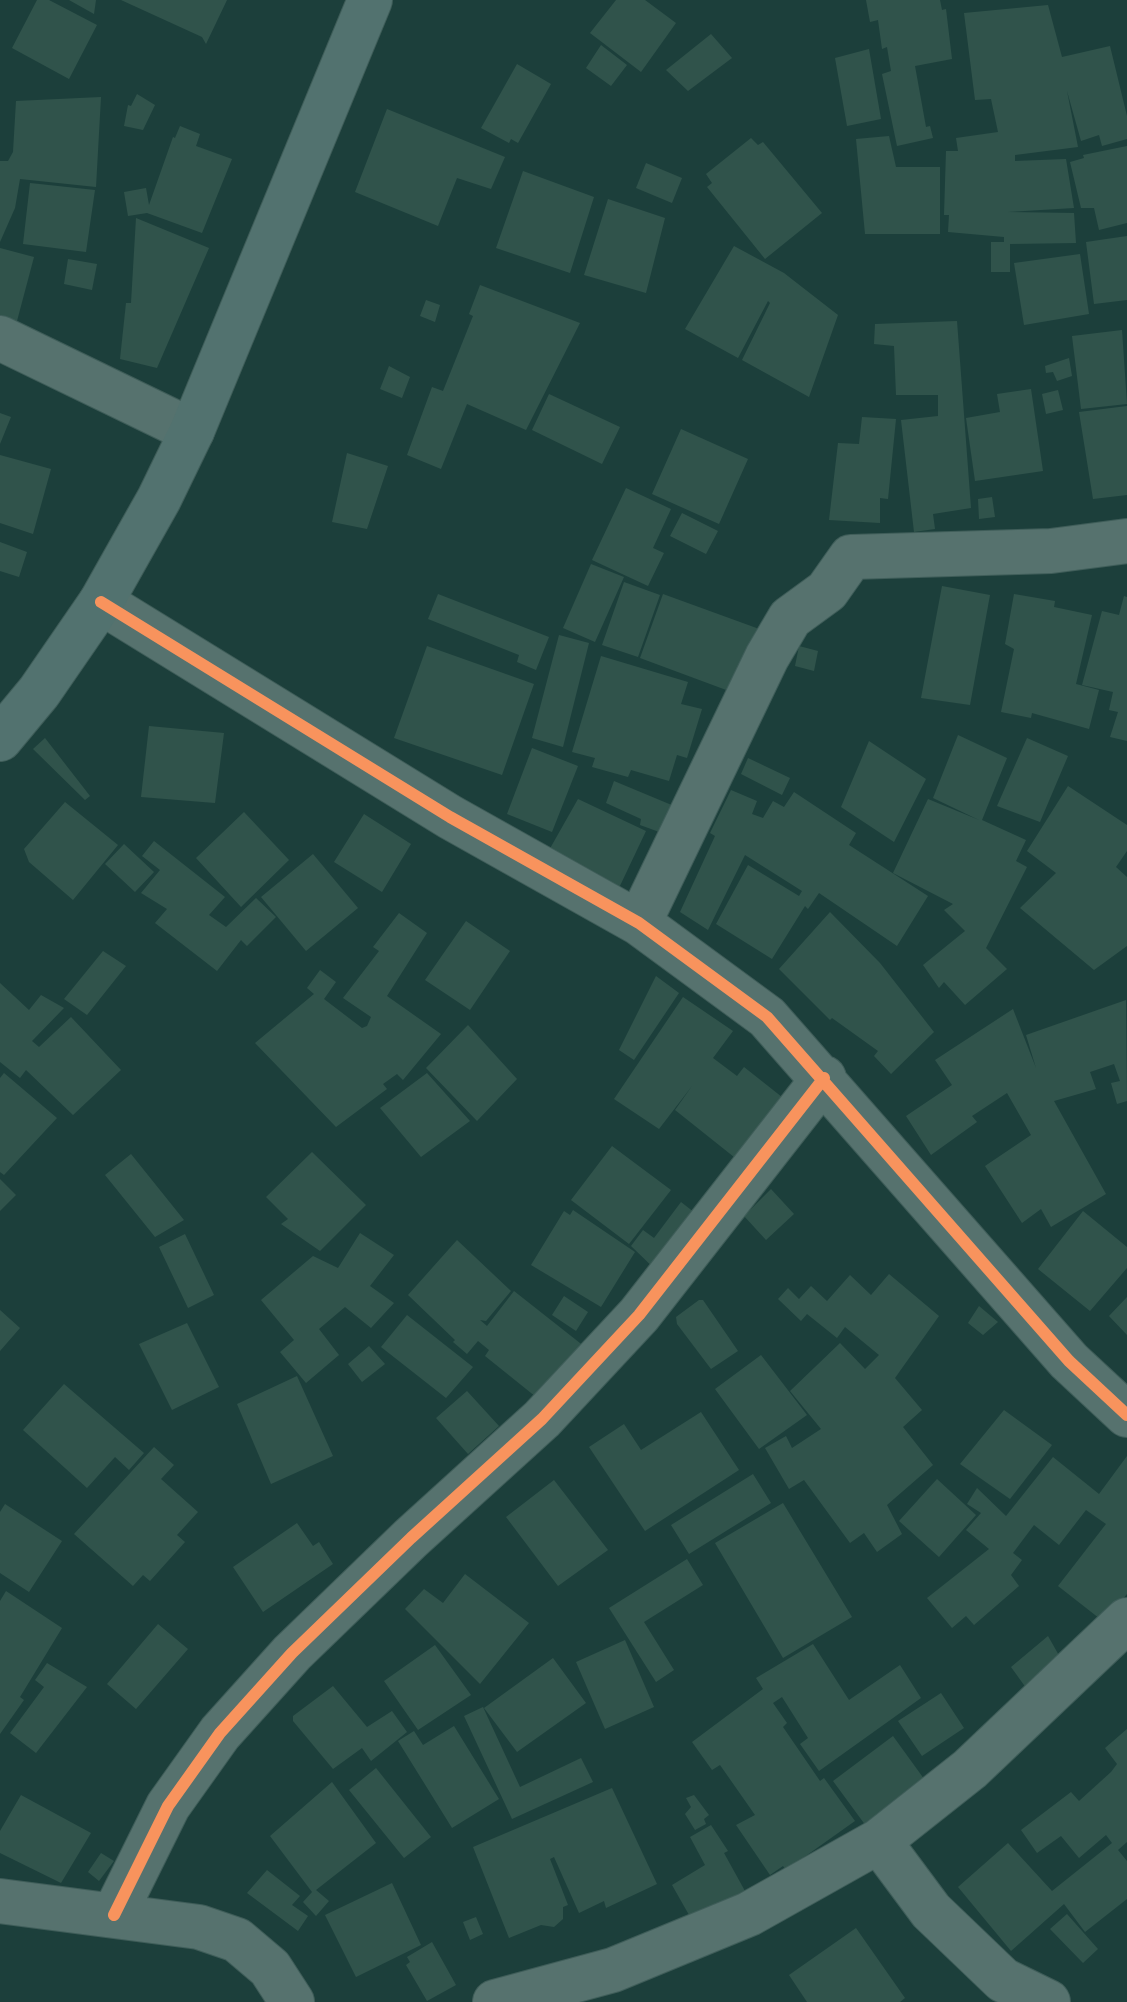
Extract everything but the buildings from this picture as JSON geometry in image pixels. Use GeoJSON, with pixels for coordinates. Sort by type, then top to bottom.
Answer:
{"type":"FeatureCollection","features":[{"type":"Feature","properties":{"kind":"main road"},"geometry":{"type":"LineString","coordinates":[[0,739],[39,692],[101,602],[192,431],[370,0]]}},
{"type":"Feature","properties":{"kind":"street"},"geometry":{"type":"LineString","coordinates":[[0,338],[192,431]]}},
{"type":"Feature","properties":{"kind":"street"},"geometry":{"type":"LineString","coordinates":[[639,923],[767,657],[790,618],[827,591],[851,557],[1051,551],[1127,541]]}},
{"type":"Feature","properties":{"kind":"street"},"geometry":{"type":"LineString","coordinates":[[101,602],[450,817],[639,923],[767,1017],[824,1078],[1069,1361],[1127,1415]]}},
{"type":"Feature","properties":{"kind":"street"},"geometry":{"type":"LineString","coordinates":[[114,1915],[168,1806],[220,1733],[292,1653],[411,1538],[542,1419],[607,1350],[639,1315],[824,1078]]}},
{"type":"Feature","properties":{"kind":"street"},"geometry":{"type":"LineString","coordinates":[[495,2002],[613,1970],[749,1914],[879,1841],[970,1769],[1127,1620]]}},
{"type":"Feature","properties":{"kind":"street"},"geometry":{"type":"LineString","coordinates":[[879,1841],[931,1911],[1003,1980],[1048,2002]]}},
{"type":"Feature","properties":{"kind":"street"},"geometry":{"type":"LineString","coordinates":[[0,1901],[199,1927],[237,1940],[270,1968],[292,2002]]}},
{"type":"Feature","properties":{"kind":"cycle path"},"geometry":{"type":"LineString","coordinates":[[101,602],[450,817],[639,923],[767,1017],[1069,1361],[1127,1415]]}},
{"type":"Feature","properties":{"kind":"cycle path"},"geometry":{"type":"LineString","coordinates":[[114,1915],[168,1806],[220,1733],[292,1653],[411,1538],[542,1419],[639,1315],[824,1078]]}}]}
